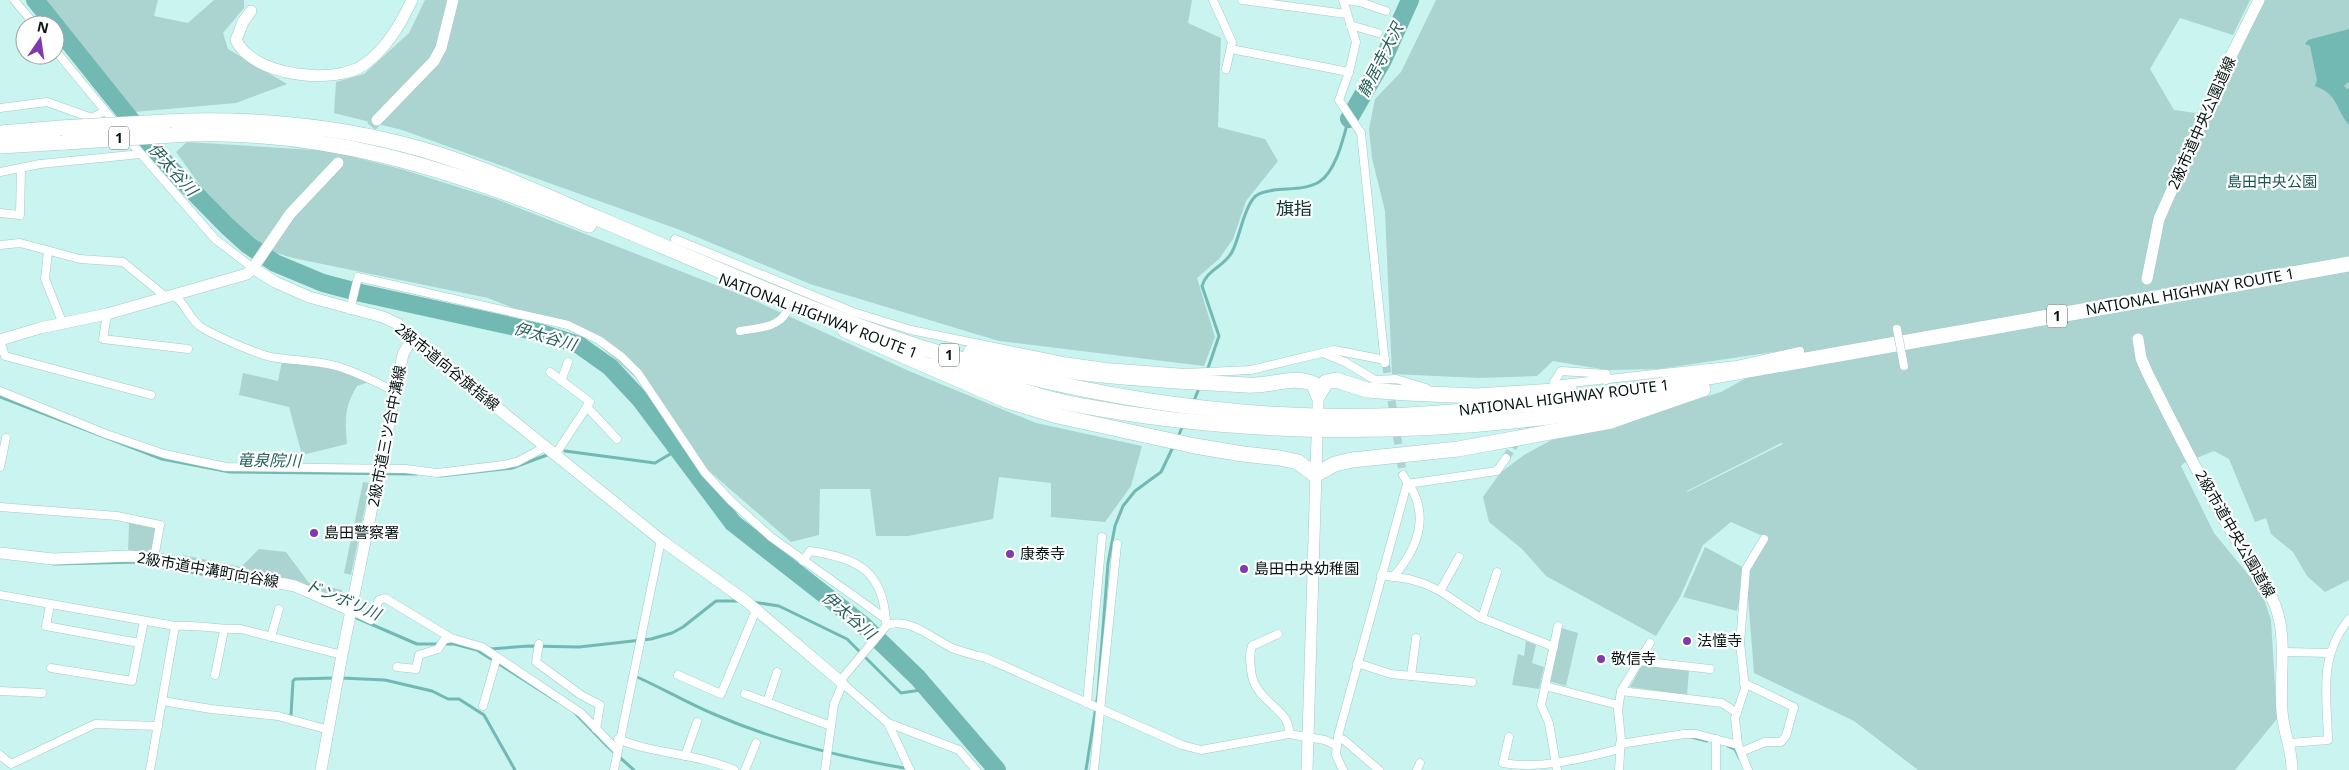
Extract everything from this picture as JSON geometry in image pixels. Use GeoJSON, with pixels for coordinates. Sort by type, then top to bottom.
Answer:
{"type":"FeatureCollection","features":[{"type":"Feature","properties":{"kind":"highway","name":"NATIONAL HIGHWAY ROUTE 1"},"geometry":{"type":"LineString","coordinates":[[0,133],[63,135],[169,129],[248,121],[293,124],[342,131],[401,144],[461,161],[526,186],[785,298],[878,332],[939,352],[1078,388],[1194,407],[1241,411],[1376,416],[1496,409],[1698,385]]}},
{"type":"Feature","properties":{"kind":"highway","name":"NATIONAL HIGHWAY ROUTE 1"},"geometry":{"type":"LineString","coordinates":[[169,129],[265,134],[375,152],[523,198],[822,320],[1002,384],[1076,405],[1160,418],[1265,427],[1382,431],[1465,426],[1573,414],[1765,369],[2349,264]]}},
{"type":"Feature","properties":{"kind":"highway","name":"NATIONAL HIGHWAY ROUTE 1"},"geometry":{"type":"LineString","coordinates":[[0,146],[63,135]]}},
{"type":"Feature","properties":{"kind":"highway"},"geometry":{"type":"LineString","coordinates":[[822,320],[1008,401],[1058,416],[1195,446],[1298,462],[1315,475],[1335,464],[1352,460],[1458,449],[1611,421],[1698,385]]}},
{"type":"Feature","properties":{"kind":"highway"},"geometry":{"type":"LineString","coordinates":[[878,332],[1009,360],[1110,376],[1259,386],[1292,379],[1305,380],[1314,384],[1318,401],[1322,386],[1326,382],[1336,380],[1367,390],[1476,396],[1698,385]]}},
{"type":"Feature","properties":{"kind":"street"},"geometry":{"type":"LineString","coordinates":[[14,0],[27,15]]}},
{"type":"Feature","properties":{"kind":"street"},"geometry":{"type":"LineString","coordinates":[[251,11],[237,34],[236,40],[243,51],[263,65],[274,69],[338,75],[352,72],[365,64],[393,35],[412,0]]}},
{"type":"Feature","properties":{"kind":"street"},"geometry":{"type":"LineString","coordinates":[[377,120],[434,61],[441,48],[453,0]]}},
{"type":"Feature","properties":{"kind":"street"},"geometry":{"type":"LineString","coordinates":[[1213,0],[1232,42],[1226,69]]}},
{"type":"Feature","properties":{"kind":"street"},"geometry":{"type":"LineString","coordinates":[[1242,0],[1346,14]]}},
{"type":"Feature","properties":{"kind":"street"},"geometry":{"type":"LineString","coordinates":[[675,239],[793,290],[853,312],[911,330],[1005,350],[1106,367],[1186,373],[1251,370],[1334,350],[1385,362],[1361,133],[1339,100],[1350,72],[1356,42],[1346,14],[1345,0],[1360,2],[1386,11]]}},
{"type":"Feature","properties":{"kind":"street","name":"2級市道中央公園道線"},"geometry":{"type":"LineString","coordinates":[[2147,279],[2159,219],[2230,58],[2259,0]]}},
{"type":"Feature","properties":{"kind":"street"},"geometry":{"type":"LineString","coordinates":[[1350,25],[1378,33]]}},
{"type":"Feature","properties":{"kind":"street"},"geometry":{"type":"LineString","coordinates":[[1230,48],[1350,72]]}},
{"type":"Feature","properties":{"kind":"street"},"geometry":{"type":"LineString","coordinates":[[65,62],[215,239],[254,266]]}},
{"type":"Feature","properties":{"kind":"street"},"geometry":{"type":"LineString","coordinates":[[0,108],[47,102],[92,118],[105,111]]}},
{"type":"Feature","properties":{"kind":"street"},"geometry":{"type":"LineString","coordinates":[[0,172],[40,164],[141,154]]}},
{"type":"Feature","properties":{"kind":"street"},"geometry":{"type":"LineString","coordinates":[[151,395],[5,356],[0,341],[107,314],[247,274],[290,214],[338,163]]}},
{"type":"Feature","properties":{"kind":"street"},"geometry":{"type":"LineString","coordinates":[[0,212],[20,215],[21,169]]}},
{"type":"Feature","properties":{"kind":"street"},"geometry":{"type":"LineString","coordinates":[[0,245],[20,243],[80,259],[123,262],[170,296],[181,300],[198,326],[211,333],[270,356],[336,366],[363,376],[396,392]]}},
{"type":"Feature","properties":{"kind":"street"},"geometry":{"type":"LineString","coordinates":[[48,251],[45,279],[63,324]]}},
{"type":"Feature","properties":{"kind":"street","name":"2級市道向谷旗指線"},"geometry":{"type":"LineString","coordinates":[[254,266],[275,282],[309,297],[351,307],[398,324],[412,339],[545,447],[661,540],[756,610],[841,682]]}},
{"type":"Feature","properties":{"kind":"street"},"geometry":{"type":"LineString","coordinates":[[351,307],[358,277],[568,325],[599,340],[622,357],[638,374],[705,473],[738,507],[803,561],[886,624]]}},
{"type":"Feature","properties":{"kind":"street"},"geometry":{"type":"LineString","coordinates":[[740,331],[773,324],[782,320],[786,312]]}},
{"type":"Feature","properties":{"kind":"street"},"geometry":{"type":"LineString","coordinates":[[107,314],[103,339],[188,349]]}},
{"type":"Feature","properties":{"kind":"street"},"geometry":{"type":"LineString","coordinates":[[1897,329],[1904,366]]}},
{"type":"Feature","properties":{"kind":"street","name":"2級市道三ツ合中溝線"},"geometry":{"type":"LineString","coordinates":[[321,770],[342,655],[403,354],[412,339]]}},
{"type":"Feature","properties":{"kind":"street","name":"2級市道中央公園道線"},"geometry":{"type":"LineString","coordinates":[[2138,339],[2141,358],[2147,372],[2202,481],[2232,534],[2267,587],[2275,605],[2282,636],[2281,708],[2283,724],[2290,743],[2292,770]]}},
{"type":"Feature","properties":{"kind":"street"},"geometry":{"type":"LineString","coordinates":[[1321,352],[1345,362],[1375,380],[1396,379],[1423,388],[1497,389],[1606,380],[1737,365],[1800,351]]}},
{"type":"Feature","properties":{"kind":"street"},"geometry":{"type":"LineString","coordinates":[[561,380],[568,362]]}},
{"type":"Feature","properties":{"kind":"street"},"geometry":{"type":"LineString","coordinates":[[550,372],[590,402],[555,455]]}},
{"type":"Feature","properties":{"kind":"street"},"geometry":{"type":"LineString","coordinates":[[1554,382],[1561,372],[1606,374],[1606,380]]}},
{"type":"Feature","properties":{"kind":"street"},"geometry":{"type":"LineString","coordinates":[[0,391],[106,434],[164,454],[198,463],[226,467],[259,469],[406,469],[437,473],[517,462],[545,447]]}},
{"type":"Feature","properties":{"kind":"street"},"geometry":{"type":"LineString","coordinates":[[587,407],[617,439]]}},
{"type":"Feature","properties":{"kind":"street"},"geometry":{"type":"LineString","coordinates":[[0,467],[6,438]]}},
{"type":"Feature","properties":{"kind":"street"},"geometry":{"type":"LineString","coordinates":[[1308,770],[1317,439]]}},
{"type":"Feature","properties":{"kind":"street"},"geometry":{"type":"LineString","coordinates":[[1407,484],[1497,471],[1506,458]]}},
{"type":"Feature","properties":{"kind":"street"},"geometry":{"type":"LineString","coordinates":[[1393,577],[1406,561],[1420,534],[1418,506],[1413,491],[1407,484],[1404,475]]}},
{"type":"Feature","properties":{"kind":"street"},"geometry":{"type":"LineString","coordinates":[[1343,770],[1336,755],[1337,742],[1407,484]]}},
{"type":"Feature","properties":{"kind":"street"},"geometry":{"type":"LineString","coordinates":[[0,507],[117,516],[160,526],[154,558]]}},
{"type":"Feature","properties":{"kind":"street"},"geometry":{"type":"LineString","coordinates":[[1087,704],[1102,537]]}},
{"type":"Feature","properties":{"kind":"street"},"geometry":{"type":"LineString","coordinates":[[1748,770],[1739,748],[1736,732],[1737,713],[1744,688],[1740,643],[1746,569],[1764,539]]}},
{"type":"Feature","properties":{"kind":"street"},"geometry":{"type":"LineString","coordinates":[[614,770],[618,739],[661,540]]}},
{"type":"Feature","properties":{"kind":"street"},"geometry":{"type":"LineString","coordinates":[[1094,770],[1117,544]]}},
{"type":"Feature","properties":{"kind":"street"},"geometry":{"type":"LineString","coordinates":[[803,561],[810,550],[837,555],[855,563],[878,583],[884,597],[886,624]]}},
{"type":"Feature","properties":{"kind":"street","name":"2級市道中溝町向谷線"},"geometry":{"type":"LineString","coordinates":[[0,553],[53,559],[129,556],[154,558],[295,586],[352,611]]}},
{"type":"Feature","properties":{"kind":"street"},"geometry":{"type":"LineString","coordinates":[[1440,591],[1459,557]]}},
{"type":"Feature","properties":{"kind":"street"},"geometry":{"type":"LineString","coordinates":[[1482,618],[1497,572]]}},
{"type":"Feature","properties":{"kind":"street"},"geometry":{"type":"LineString","coordinates":[[1381,575],[1409,579],[1440,591],[1465,610],[1554,647]]}},
{"type":"Feature","properties":{"kind":"street"},"geometry":{"type":"LineString","coordinates":[[0,595],[175,626],[192,624],[224,630],[241,629],[342,655]]}},
{"type":"Feature","properties":{"kind":"street"},"geometry":{"type":"LineString","coordinates":[[352,611],[371,620],[379,600],[385,598],[451,638],[482,647],[581,714],[616,749]]}},
{"type":"Feature","properties":{"kind":"street"},"geometry":{"type":"LineString","coordinates":[[50,605],[46,626],[139,643]]}},
{"type":"Feature","properties":{"kind":"street"},"geometry":{"type":"LineString","coordinates":[[271,637],[278,609]]}},
{"type":"Feature","properties":{"kind":"street"},"geometry":{"type":"LineString","coordinates":[[678,675],[721,694],[756,610]]}},
{"type":"Feature","properties":{"kind":"street"},"geometry":{"type":"LineString","coordinates":[[2290,743],[2328,740],[2326,666],[2341,629],[2349,619]]}},
{"type":"Feature","properties":{"kind":"street"},"geometry":{"type":"LineString","coordinates":[[51,668],[132,681],[144,621]]}},
{"type":"Feature","properties":{"kind":"street"},"geometry":{"type":"LineString","coordinates":[[825,770],[836,697],[841,682],[886,624],[894,622],[910,626],[953,648],[986,658],[1182,745],[1201,750],[1289,734],[1337,742],[1344,740],[1379,770]]}},
{"type":"Feature","properties":{"kind":"street"},"geometry":{"type":"LineString","coordinates":[[150,770],[175,626]]}},
{"type":"Feature","properties":{"kind":"street"},"geometry":{"type":"LineString","coordinates":[[1556,768],[1549,723],[1541,705],[1558,626]]}},
{"type":"Feature","properties":{"kind":"street"},"geometry":{"type":"LineString","coordinates":[[215,676],[224,630]]}},
{"type":"Feature","properties":{"kind":"street"},"geometry":{"type":"LineString","coordinates":[[1278,634],[1252,646],[1250,653],[1252,681],[1260,695],[1286,718],[1289,734]]}},
{"type":"Feature","properties":{"kind":"street"},"geometry":{"type":"LineString","coordinates":[[396,667],[416,669],[419,655],[438,649],[444,640],[451,638]]}},
{"type":"Feature","properties":{"kind":"street"},"geometry":{"type":"LineString","coordinates":[[1411,676],[1416,638]]}},
{"type":"Feature","properties":{"kind":"street"},"geometry":{"type":"LineString","coordinates":[[1619,770],[1618,705],[1621,691],[1650,643]]}},
{"type":"Feature","properties":{"kind":"street"},"geometry":{"type":"LineString","coordinates":[[539,644],[536,662],[581,695],[600,705],[596,729]]}},
{"type":"Feature","properties":{"kind":"street"},"geometry":{"type":"LineString","coordinates":[[2282,652],[2330,653]]}},
{"type":"Feature","properties":{"kind":"street"},"geometry":{"type":"LineString","coordinates":[[483,706],[497,658]]}},
{"type":"Feature","properties":{"kind":"street"},"geometry":{"type":"LineString","coordinates":[[1640,661],[1710,669]]}},
{"type":"Feature","properties":{"kind":"street"},"geometry":{"type":"LineString","coordinates":[[1357,663],[1391,674],[1472,682]]}},
{"type":"Feature","properties":{"kind":"street"},"geometry":{"type":"LineString","coordinates":[[766,702],[777,672]]}},
{"type":"Feature","properties":{"kind":"street"},"geometry":{"type":"LineString","coordinates":[[841,682],[888,723],[959,750],[976,770]]}},
{"type":"Feature","properties":{"kind":"street"},"geometry":{"type":"LineString","coordinates":[[1509,737],[1503,763],[1513,767],[1526,768],[1556,768],[1620,746],[1684,734],[1716,739],[1739,748],[1765,742],[1781,742],[1786,736],[1794,707],[1744,683]]}},
{"type":"Feature","properties":{"kind":"street"},"geometry":{"type":"LineString","coordinates":[[1545,686],[1618,705]]}},
{"type":"Feature","properties":{"kind":"street"},"geometry":{"type":"LineString","coordinates":[[0,691],[42,693]]}},
{"type":"Feature","properties":{"kind":"street"},"geometry":{"type":"LineString","coordinates":[[1621,691],[1722,702],[1737,713]]}},
{"type":"Feature","properties":{"kind":"street"},"geometry":{"type":"LineString","coordinates":[[745,694],[831,726]]}},
{"type":"Feature","properties":{"kind":"street"},"geometry":{"type":"LineString","coordinates":[[162,701],[278,716],[328,730]]}},
{"type":"Feature","properties":{"kind":"street"},"geometry":{"type":"LineString","coordinates":[[685,756],[697,722]]}},
{"type":"Feature","properties":{"kind":"street"},"geometry":{"type":"LineString","coordinates":[[888,723],[910,770]]}},
{"type":"Feature","properties":{"kind":"street"},"geometry":{"type":"LineString","coordinates":[[0,756],[12,764],[95,724],[158,726]]}},
{"type":"Feature","properties":{"kind":"street"},"geometry":{"type":"LineString","coordinates":[[618,739],[640,748],[724,765],[734,770]]}},
{"type":"Feature","properties":{"kind":"street"},"geometry":{"type":"LineString","coordinates":[[1716,739],[1716,770]]}},
{"type":"Feature","properties":{"kind":"street"},"geometry":{"type":"LineString","coordinates":[[745,770],[756,743]]}},
{"type":"Feature","properties":{"kind":"green space"},"geometry":{"type":"Polygon","coordinates":[[[43,0],[158,0],[154,16],[188,23],[214,0],[244,0],[244,8],[223,33],[228,49],[287,84],[236,103],[134,112],[65,27],[65,15],[55,15],[43,0]]]}},
{"type":"Feature","properties":{"kind":"green space"},"geometry":{"type":"Polygon","coordinates":[[[425,0],[1192,0],[1188,23],[1221,38],[1218,127],[1265,139],[1278,161],[1246,201],[1233,239],[1219,259],[1197,278],[1215,337],[1204,366],[999,341],[810,284],[680,230],[402,130],[334,113],[336,82],[364,74],[409,33],[425,0]]]}},
{"type":"Feature","properties":{"kind":"green space","name":"島田中央公園"},"geometry":{"type":"Polygon","coordinates":[[[1436,0],[2250,0],[2233,35],[2180,18],[2150,69],[2174,110],[2196,113],[2215,103],[2265,0],[2349,0],[2349,580],[2325,592],[2307,576],[2293,552],[2271,534],[2266,518],[2255,522],[2229,459],[2214,451],[2181,466],[2214,533],[2261,590],[2271,620],[2277,719],[2235,770],[1918,770],[1854,721],[1754,673],[1746,571],[1737,611],[1683,597],[1705,547],[1746,569],[1767,538],[1731,522],[1703,545],[1680,597],[1656,636],[1546,576],[1522,549],[1489,522],[1483,497],[1500,473],[1524,455],[1557,437],[1624,422],[1721,392],[1801,348],[1659,369],[1607,370],[1553,361],[1537,376],[1480,378],[1392,374],[1385,211],[1372,158],[1369,129],[1375,99],[1401,72],[1436,0]],[[1781,443],[1687,492],[1783,444],[1781,443]]]}},
{"type":"Feature","properties":{"kind":"green space"},"geometry":{"type":"Polygon","coordinates":[[[187,142],[330,151],[401,169],[496,199],[749,298],[909,371],[1036,423],[1142,446],[1131,486],[1105,522],[1051,517],[1051,483],[999,477],[993,519],[908,536],[876,536],[870,489],[820,489],[819,535],[791,542],[700,463],[651,391],[592,339],[488,298],[293,258],[248,245],[213,203],[176,152],[187,142]]]}},
{"type":"Feature","properties":{"kind":"green space"},"geometry":{"type":"Polygon","coordinates":[[[282,361],[331,367],[372,381],[357,386],[350,401],[346,420],[347,444],[302,455],[289,407],[239,395],[243,373],[278,381],[282,361]]]}},
{"type":"Feature","properties":{"kind":"green space"},"geometry":{"type":"Polygon","coordinates":[[[363,482],[370,483],[351,575],[344,573],[363,482]]]}},
{"type":"Feature","properties":{"kind":"green space"},"geometry":{"type":"Polygon","coordinates":[[[129,522],[154,527],[157,530],[152,552],[128,553],[129,522]]]}},
{"type":"Feature","properties":{"kind":"green space"},"geometry":{"type":"Polygon","coordinates":[[[259,549],[286,552],[309,583],[342,590],[343,601],[311,586],[183,559],[183,555],[241,567],[259,549]]]}},
{"type":"Feature","properties":{"kind":"green space"},"geometry":{"type":"Polygon","coordinates":[[[1562,628],[1578,633],[1566,686],[1548,681],[1562,628]]]}},
{"type":"Feature","properties":{"kind":"green space"},"geometry":{"type":"Polygon","coordinates":[[[1526,641],[1536,645],[1532,663],[1544,667],[1539,689],[1512,685],[1518,654],[1524,656],[1526,641]]]}},
{"type":"Feature","properties":{"kind":"green space"},"geometry":{"type":"Polygon","coordinates":[[[1642,665],[1689,671],[1687,695],[1630,687],[1642,665]]]}},
{"type":"Feature","properties":{"kind":"shaded area"},"geometry":{"type":"Polygon","coordinates":[[[2349,29],[2349,84],[2348,82],[2344,86],[2347,89],[2349,88],[2349,125],[2328,93],[2315,86],[2317,80],[2310,46],[2305,44],[2308,40],[2349,29]]]}},
{"type":"Feature","properties":{"kind":"waterway","name":"伊太谷川"},"geometry":{"type":"LineString","coordinates":[[35,0],[47,15]]}},
{"type":"Feature","properties":{"kind":"waterway","name":"静居寺大沢"},"geometry":{"type":"LineString","coordinates":[[1349,119],[1383,60],[1410,0]]}},
{"type":"Feature","properties":{"kind":"waterway","name":"伊太谷川"},"geometry":{"type":"LineString","coordinates":[[65,38],[167,165],[227,226],[248,245],[275,263],[323,283],[361,293],[538,332],[579,345],[610,367],[640,399],[733,523],[862,624],[918,678],[997,770]]}},
{"type":"Feature","properties":{"kind":"waterway"},"geometry":{"type":"LineString","coordinates":[[1207,371],[1219,336],[1202,286],[1204,280],[1229,257],[1247,210],[1257,195],[1274,190],[1314,185],[1325,177],[1335,162],[1349,117]]}},
{"type":"Feature","properties":{"kind":"waterway"},"geometry":{"type":"LineString","coordinates":[[1193,403],[1200,386]]}},
{"type":"Feature","properties":{"kind":"waterway","name":"竜泉院川"},"geometry":{"type":"LineString","coordinates":[[0,397],[162,459],[230,472],[417,474]]}},
{"type":"Feature","properties":{"kind":"waterway"},"geometry":{"type":"LineString","coordinates":[[1178,437],[1183,425]]}},
{"type":"Feature","properties":{"kind":"waterway"},"geometry":{"type":"LineString","coordinates":[[1086,770],[1098,694],[1108,563],[1115,526],[1123,506],[1135,491],[1161,472],[1174,445]]}},
{"type":"Feature","properties":{"kind":"waterway","name":"竜泉院川"},"geometry":{"type":"LineString","coordinates":[[565,451],[655,463],[677,450]]}},
{"type":"Feature","properties":{"kind":"waterway","name":"竜泉院川"},"geometry":{"type":"LineString","coordinates":[[440,476],[512,468],[547,455]]}},
{"type":"Feature","properties":{"kind":"waterway","name":"ドンボリ川"},"geometry":{"type":"LineString","coordinates":[[53,564],[139,562],[259,585]]}},
{"type":"Feature","properties":{"kind":"waterway"},"geometry":{"type":"LineString","coordinates":[[490,649],[529,646],[579,647],[651,639],[672,633],[683,627],[716,601],[740,601]]}},
{"type":"Feature","properties":{"kind":"waterway"},"geometry":{"type":"LineString","coordinates":[[753,602],[779,606],[847,639],[901,693],[927,689]]}},
{"type":"Feature","properties":{"kind":"waterway","name":"ドンボリ川"},"geometry":{"type":"LineString","coordinates":[[352,616],[417,644],[454,644],[477,650],[557,701]]}},
{"type":"Feature","properties":{"kind":"waterway"},"geometry":{"type":"LineString","coordinates":[[637,677],[706,711],[762,733],[856,759],[904,768]]}},
{"type":"Feature","properties":{"kind":"waterway"},"geometry":{"type":"LineString","coordinates":[[291,715],[293,681],[295,679],[335,678]]}},
{"type":"Feature","properties":{"kind":"waterway"},"geometry":{"type":"LineString","coordinates":[[341,678],[385,680],[432,691],[448,699],[459,699],[484,715],[515,770]]}},
{"type":"Feature","properties":{"kind":"waterway","name":"ドンボリ川"},"geometry":{"type":"LineString","coordinates":[[575,713],[634,770]]}},
{"type":"Feature","properties":{"kind":"waterway"},"geometry":{"type":"LineString","coordinates":[[1691,737],[1707,741]]}},
{"type":"Feature","properties":{"kind":"waterway"},"geometry":{"type":"LineString","coordinates":[[1728,746],[1735,749],[1740,759]]}},
{"type":"Feature","properties":{"kind":"tunnel"},"geometry":{"type":"LineString","coordinates":[[338,163],[377,120]]}},
{"type":"Feature","properties":{"kind":"tunnel"},"geometry":{"type":"LineString","coordinates":[[2138,339],[2147,279]]}},
{"type":"Feature","properties":{"kind":"tunnel"},"geometry":{"type":"LineString","coordinates":[[1386,365],[1403,475]]}},
{"type":"Feature","properties":{"kind":"tunnel"},"geometry":{"type":"LineString","coordinates":[[1506,458],[1530,420]]}},
{"type":"Feature","properties":{"kind":"place","name":"島田警察署"},"geometry":{"type":"Point","coordinates":[314,533]}},
{"type":"Feature","properties":{"kind":"place","name":"康泰寺"},"geometry":{"type":"Point","coordinates":[1010,554]}},
{"type":"Feature","properties":{"kind":"place","name":"島田中央幼稚園"},"geometry":{"type":"Point","coordinates":[1244,569]}},
{"type":"Feature","properties":{"kind":"place","name":"法憧寺"},"geometry":{"type":"Point","coordinates":[1687,641]}},
{"type":"Feature","properties":{"kind":"place","name":"敬信寺"},"geometry":{"type":"Point","coordinates":[1601,659]}},
{"type":"Feature","properties":{"kind":"district","name":"旗指"},"geometry":{"type":"Point","coordinates":[1294,209]}}]}
